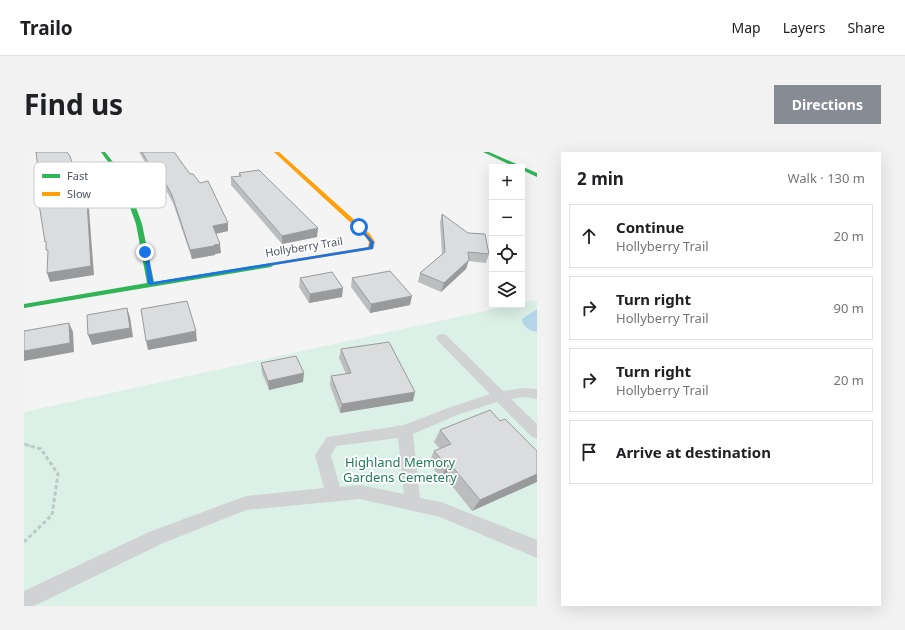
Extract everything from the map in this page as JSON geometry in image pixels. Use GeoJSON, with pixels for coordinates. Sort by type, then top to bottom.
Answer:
{"type":"FeatureCollection","features":[{"type":"Feature","properties":{"kind":"main road"},"geometry":{"type":"LineString","coordinates":[[103,152],[111,162]]}},
{"type":"Feature","properties":{"kind":"main road","name":"Hollyberry Trail"},"geometry":{"type":"LineString","coordinates":[[24,306],[371,248],[372,242],[368,236],[276,152]]}},
{"type":"Feature","properties":{"kind":"main road"},"geometry":{"type":"LineString","coordinates":[[485,152],[512,164]]}},
{"type":"Feature","properties":{"kind":"main road"},"geometry":{"type":"LineString","coordinates":[[525,170],[537,175]]}},
{"type":"Feature","properties":{"kind":"main road"},"geometry":{"type":"LineString","coordinates":[[133,208],[139,224],[151,284]]}},
{"type":"Feature","properties":{"kind":"lane"},"geometry":{"type":"LineString","coordinates":[[442,338],[537,433]]}},
{"type":"Feature","properties":{"kind":"lane"},"geometry":{"type":"LineString","coordinates":[[334,494],[323,455],[332,441],[405,431],[499,395],[530,392],[537,394]]}},
{"type":"Feature","properties":{"kind":"lane"},"geometry":{"type":"LineString","coordinates":[[405,431],[413,504]]}},
{"type":"Feature","properties":{"kind":"lane"},"geometry":{"type":"LineString","coordinates":[[24,601],[155,538],[246,503],[334,494],[360,492],[441,510],[537,549]]}},
{"type":"Feature","properties":{"kind":"path"},"geometry":{"type":"LineString","coordinates":[[24,444],[41,449],[58,474],[52,515],[24,542]]}},
{"type":"Feature","properties":{"kind":"green space","name":"Highland Memory Gardens Cemetery"},"geometry":{"type":"Polygon","coordinates":[[[537,300],[537,606],[24,606],[24,412],[498,308],[525,308],[525,302],[537,300]]]}},
{"type":"Feature","properties":{"kind":"water"},"geometry":{"type":"Polygon","coordinates":[[[537,309],[537,332],[527,328],[522,319],[537,309]]]}},
{"type":"Feature","properties":{"kind":"building"},"geometry":{"type":"Polygon","coordinates":[[[36,152],[67,152],[72,162],[37,162],[36,152]]]}},
{"type":"Feature","properties":{"kind":"building"},"geometry":{"type":"Polygon","coordinates":[[[142,152],[174,152],[190,174],[193,174],[200,183],[208,181],[228,223],[213,226],[220,244],[190,250],[172,195],[166,184],[166,162],[148,162],[142,152]]]}},
{"type":"Feature","properties":{"kind":"building"},"geometry":{"type":"Polygon","coordinates":[[[259,170],[318,228],[282,236],[231,177],[241,176],[239,173],[259,170]]]}},
{"type":"Feature","properties":{"kind":"building"},"geometry":{"type":"Polygon","coordinates":[[[40,208],[87,208],[91,266],[47,273],[48,250],[46,250],[46,241],[45,242],[40,208]]]}},
{"type":"Feature","properties":{"kind":"building"},"geometry":{"type":"Polygon","coordinates":[[[442,214],[468,233],[485,234],[489,254],[468,252],[469,260],[444,283],[420,273],[445,252],[442,214]]]}},
{"type":"Feature","properties":{"kind":"building"},"geometry":{"type":"Polygon","coordinates":[[[390,271],[412,296],[371,304],[352,278],[390,271]]]}},
{"type":"Feature","properties":{"kind":"building"},"geometry":{"type":"Polygon","coordinates":[[[332,272],[343,288],[310,294],[300,278],[332,272]]]}},
{"type":"Feature","properties":{"kind":"building"},"geometry":{"type":"Polygon","coordinates":[[[187,301],[196,331],[146,341],[141,309],[187,301]]]}},
{"type":"Feature","properties":{"kind":"building"},"geometry":{"type":"Polygon","coordinates":[[[127,308],[130,328],[88,335],[87,315],[127,308]]]}},
{"type":"Feature","properties":{"kind":"building"},"geometry":{"type":"Polygon","coordinates":[[[69,323],[70,343],[24,351],[24,331],[69,323]]]}},
{"type":"Feature","properties":{"kind":"building"},"geometry":{"type":"Polygon","coordinates":[[[389,342],[415,392],[342,404],[331,376],[351,373],[341,349],[389,342]]]}},
{"type":"Feature","properties":{"kind":"building"},"geometry":{"type":"Polygon","coordinates":[[[296,356],[304,373],[268,381],[261,363],[296,356]]]}},
{"type":"Feature","properties":{"kind":"building"},"geometry":{"type":"Polygon","coordinates":[[[490,410],[500,421],[505,419],[537,451],[537,474],[480,500],[451,465],[447,466],[434,451],[451,444],[440,430],[490,410]]]}},
{"type":"Feature","properties":{"kind":"traffic: fast"},"geometry":{"type":"LineString","coordinates":[[103,152],[111,162]]}},
{"type":"Feature","properties":{"kind":"traffic: fast"},"geometry":{"type":"LineString","coordinates":[[485,152],[512,164]]}},
{"type":"Feature","properties":{"kind":"traffic: fast"},"geometry":{"type":"LineString","coordinates":[[525,169],[537,175]]}},
{"type":"Feature","properties":{"kind":"traffic: fast"},"geometry":{"type":"LineString","coordinates":[[133,208],[139,224],[151,284]]}},
{"type":"Feature","properties":{"kind":"traffic: fast"},"geometry":{"type":"LineString","coordinates":[[24,306],[271,265]]}},
{"type":"Feature","properties":{"kind":"traffic: slow"},"geometry":{"type":"LineString","coordinates":[[271,265],[371,248],[372,242],[368,235],[276,152]]}},
{"type":"Feature","properties":{"kind":"route"},"geometry":{"type":"LineString","coordinates":[[145,252],[151,284],[371,248],[372,242],[359,227]]}}]}
